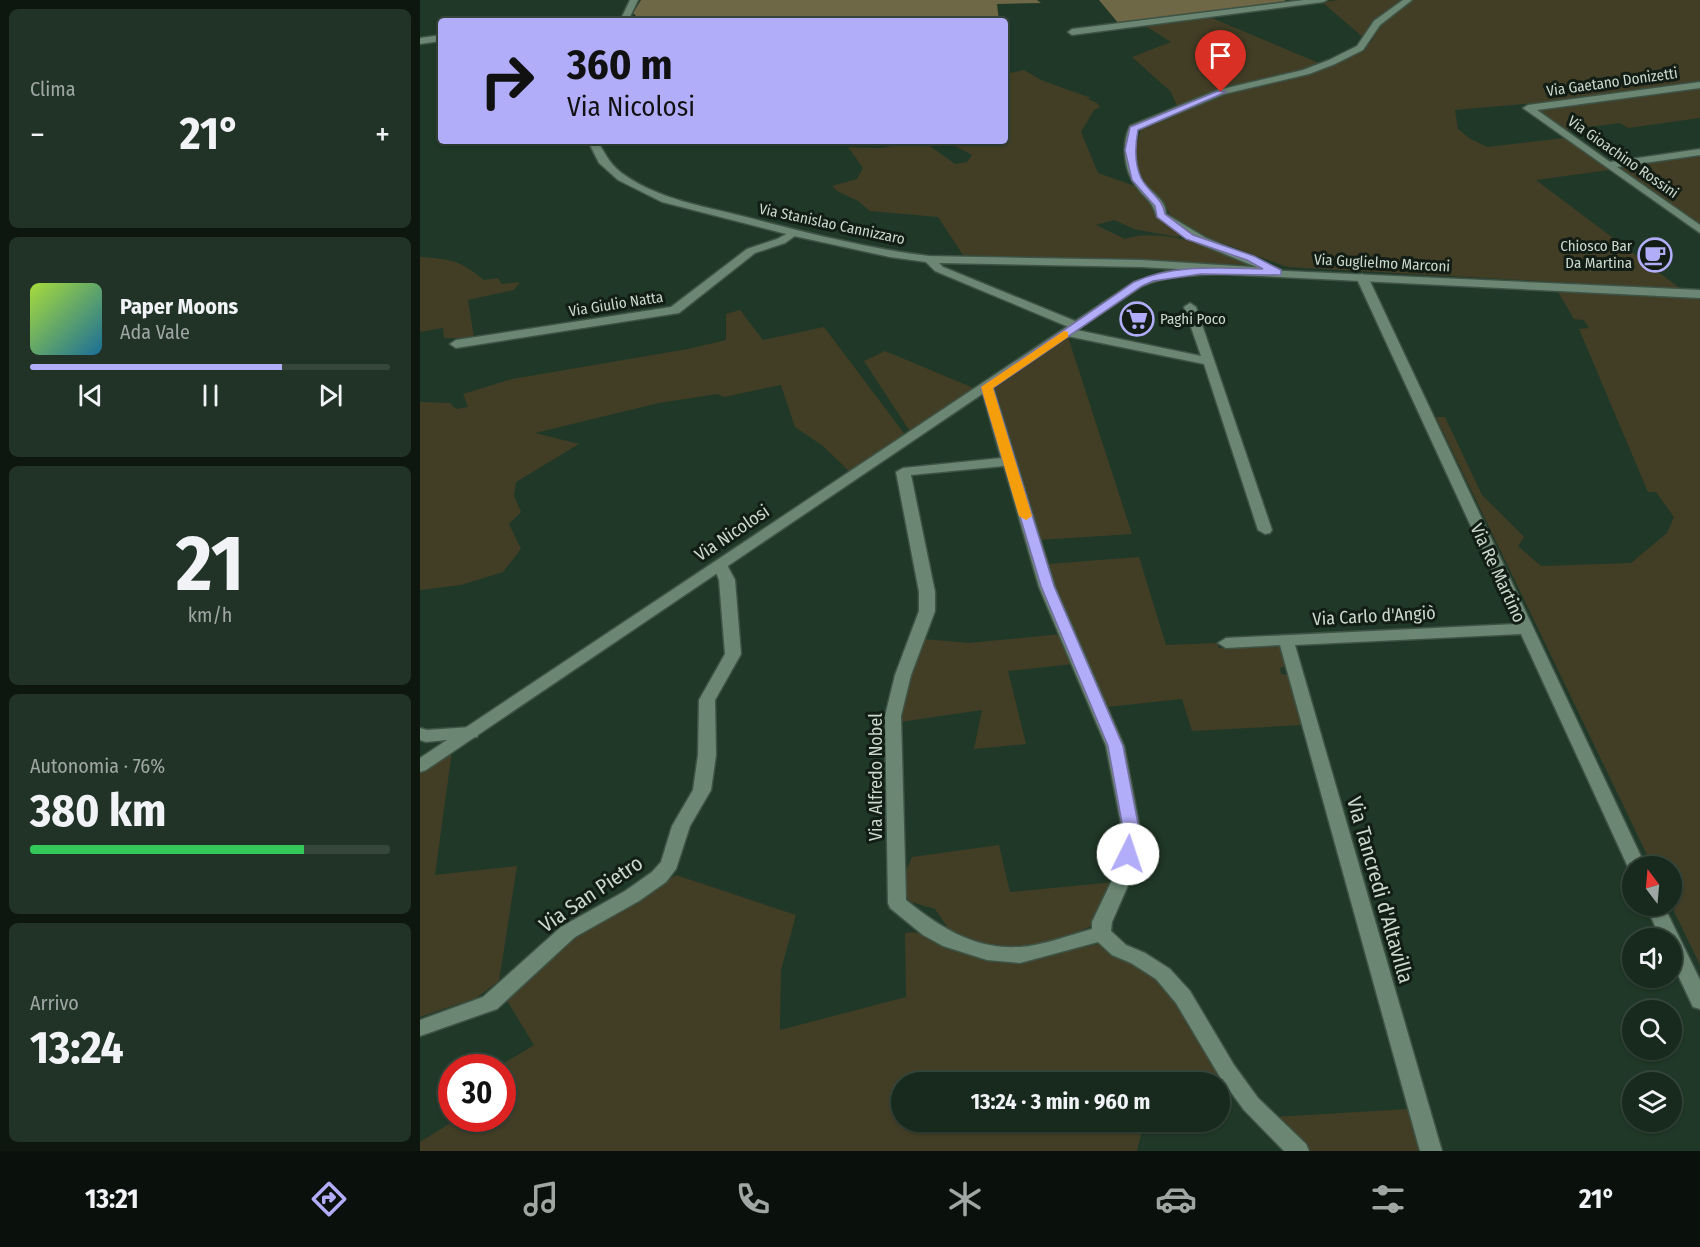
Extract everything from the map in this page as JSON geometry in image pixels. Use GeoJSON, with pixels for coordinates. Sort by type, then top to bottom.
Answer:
{"type":"FeatureCollection","features":[{"type":"Feature","properties":{"kind":"street"},"geometry":{"type":"LineString","coordinates":[[625,18],[634,0]]}},
{"type":"Feature","properties":{"kind":"street"},"geometry":{"type":"LineString","coordinates":[[1072,32],[1323,0]]}},
{"type":"Feature","properties":{"kind":"street"},"geometry":{"type":"LineString","coordinates":[[1277,272],[1250,258],[1189,237],[1161,215],[1159,206],[1137,180],[1130,150],[1133,128],[1221,92],[1306,72],[1332,62],[1360,48],[1377,22],[1408,0]]}},
{"type":"Feature","properties":{"kind":"street"},"geometry":{"type":"LineString","coordinates":[[420,41],[438,38]]}},
{"type":"Feature","properties":{"kind":"street","name":"Via Gaetano Donizetti"},"geometry":{"type":"LineString","coordinates":[[1528,108],[1700,85]]}},
{"type":"Feature","properties":{"kind":"street","name":"Via Gioachino Rossini"},"geometry":{"type":"LineString","coordinates":[[1528,108],[1700,230]]}},
{"type":"Feature","properties":{"kind":"street","name":"Via Stanislao Cannizzaro"},"geometry":{"type":"LineString","coordinates":[[594,144],[598,154],[611,169],[649,193],[690,208],[890,254],[929,259],[939,269],[1071,329]]}},
{"type":"Feature","properties":{"kind":"street"},"geometry":{"type":"LineString","coordinates":[[1608,165],[1700,152]]}},
{"type":"Feature","properties":{"kind":"street","name":"Via Giulio Natta"},"geometry":{"type":"LineString","coordinates":[[456,344],[675,310],[751,251],[781,241],[794,232]]}},
{"type":"Feature","properties":{"kind":"street"},"geometry":{"type":"LineString","coordinates":[[929,259],[1061,263],[1179,263],[1277,272]]}},
{"type":"Feature","properties":{"kind":"street"},"geometry":{"type":"LineString","coordinates":[[1061,263],[1184,272]]}},
{"type":"Feature","properties":{"kind":"street","name":"Via Guglielmo Marconi"},"geometry":{"type":"LineString","coordinates":[[1071,329],[1138,284],[1150,279],[1184,272],[1277,272],[1700,294]]}},
{"type":"Feature","properties":{"kind":"street","name":"Via Re Martino"},"geometry":{"type":"LineString","coordinates":[[1362,277],[1524,629],[1632,856]]}},
{"type":"Feature","properties":{"kind":"street"},"geometry":{"type":"LineString","coordinates":[[1190,307],[1265,530]]}},
{"type":"Feature","properties":{"kind":"street"},"geometry":{"type":"LineString","coordinates":[[1071,329],[1209,361]]}},
{"type":"Feature","properties":{"kind":"street","name":"Via Nicolosi"},"geometry":{"type":"LineString","coordinates":[[420,766],[1071,329]]}},
{"type":"Feature","properties":{"kind":"street"},"geometry":{"type":"LineString","coordinates":[[987,387],[1047,586],[1115,746],[1132,834],[1124,874],[1102,922],[1101,934],[1119,950],[1138,958],[1163,974],[1183,997],[1216,1054],[1251,1104],[1298,1151]]}},
{"type":"Feature","properties":{"kind":"street","name":"Via Alfredo Nobel"},"geometry":{"type":"LineString","coordinates":[[1008,461],[903,472],[927,592],[927,611],[903,675],[892,716],[897,903],[930,930],[950,941],[987,952],[1020,955],[1101,934]]}},
{"type":"Feature","properties":{"kind":"street","name":"Via San Pietro"},"geometry":{"type":"LineString","coordinates":[[420,1028],[490,1003],[568,932],[632,896],[658,877],[669,864],[681,826],[702,790],[707,755],[707,700],[733,654],[727,580],[720,564]]}},
{"type":"Feature","properties":{"kind":"street","name":"Via Carlo d'Angiò"},"geometry":{"type":"LineString","coordinates":[[1226,643],[1524,629]]}},
{"type":"Feature","properties":{"kind":"street","name":"Via Tancredi d'Altavilla"},"geometry":{"type":"LineString","coordinates":[[1286,640],[1431,1151]]}},
{"type":"Feature","properties":{"kind":"street"},"geometry":{"type":"LineString","coordinates":[[420,734],[426,736],[471,733]]}},
{"type":"Feature","properties":{"kind":"street"},"geometry":{"type":"LineString","coordinates":[[1682,963],[1700,1001]]}},
{"type":"Feature","properties":{"kind":"shaded area"},"geometry":{"type":"Polygon","coordinates":[[[641,0],[1037,0],[1041,3],[997,4],[999,18],[723,18],[721,16],[638,18],[633,13],[641,0]]]}},
{"type":"Feature","properties":{"kind":"shaded area"},"geometry":{"type":"Polygon","coordinates":[[[1099,0],[1284,0],[1288,2],[1119,24],[1099,0]]]}},
{"type":"Feature","properties":{"kind":"shaded area"},"geometry":{"type":"Polygon","coordinates":[[[1404,0],[1375,22],[1365,39],[1322,2],[1404,0]]]}},
{"type":"Feature","properties":{"kind":"shaded area"},"geometry":{"type":"Polygon","coordinates":[[[1412,0],[1700,0],[1700,83],[1541,105],[1533,103],[1455,110],[1458,129],[1469,138],[1487,147],[1564,138],[1609,170],[1536,180],[1681,289],[1287,267],[1189,231],[1170,215],[1166,206],[1140,180],[1135,150],[1141,129],[1237,90],[1308,75],[1364,48],[1371,42],[1381,24],[1412,0]]]}},
{"type":"Feature","properties":{"kind":"shaded area"},"geometry":{"type":"Polygon","coordinates":[[[1207,16],[1321,64],[1258,82],[1223,88],[1177,106],[1171,92],[1132,57],[1171,42],[1144,25],[1207,16]]]}},
{"type":"Feature","properties":{"kind":"shaded area"},"geometry":{"type":"Polygon","coordinates":[[[1024,70],[1041,80],[1091,98],[1088,99],[1097,103],[1100,107],[1094,110],[1081,132],[1098,173],[1135,186],[1157,206],[1156,217],[1183,235],[1177,237],[1134,229],[1114,220],[1096,225],[1125,239],[1154,235],[1186,240],[1246,260],[1250,265],[963,255],[938,217],[870,211],[832,186],[857,179],[863,168],[848,147],[880,148],[905,144],[927,144],[955,164],[967,162],[972,155],[951,144],[1008,144],[1008,73],[1024,70]]]}},
{"type":"Feature","properties":{"kind":"shaded area"},"geometry":{"type":"Polygon","coordinates":[[[1700,87],[1700,118],[1628,128],[1620,123],[1564,130],[1538,110],[1700,87]]]}},
{"type":"Feature","properties":{"kind":"shaded area"},"geometry":{"type":"Polygon","coordinates":[[[1700,154],[1700,226],[1613,167],[1700,154]]]}},
{"type":"Feature","properties":{"kind":"shaded area"},"geometry":{"type":"Polygon","coordinates":[[[420,257],[455,262],[484,280],[498,278],[502,284],[520,282],[514,290],[468,300],[474,338],[444,338],[443,328],[420,332],[420,257]]]}},
{"type":"Feature","properties":{"kind":"shaded area"},"geometry":{"type":"Polygon","coordinates":[[[1558,292],[1700,298],[1700,965],[1676,916],[1682,916],[1682,856],[1648,856],[1436,417],[1445,417],[1482,495],[1524,537],[1518,546],[1541,566],[1631,563],[1667,533],[1674,517],[1656,492],[1648,492],[1579,329],[1589,328],[1584,320],[1574,319],[1558,292]]]}},
{"type":"Feature","properties":{"kind":"shaded area"},"geometry":{"type":"Polygon","coordinates":[[[740,310],[763,340],[824,327],[906,436],[850,472],[823,446],[795,427],[781,385],[724,397],[718,394],[659,403],[535,433],[579,444],[516,482],[514,496],[521,512],[509,524],[521,549],[503,572],[461,585],[420,590],[420,402],[450,403],[456,409],[468,407],[463,394],[512,379],[688,349],[726,340],[726,314],[740,310]]]}},
{"type":"Feature","properties":{"kind":"shaded area"},"geometry":{"type":"Polygon","coordinates":[[[1068,337],[1132,534],[1039,540],[994,390],[996,386],[1068,337]]]}},
{"type":"Feature","properties":{"kind":"shaded area"},"geometry":{"type":"Polygon","coordinates":[[[885,351],[976,389],[911,433],[864,361],[885,351]]]}},
{"type":"Feature","properties":{"kind":"shaded area"},"geometry":{"type":"Polygon","coordinates":[[[1139,557],[1166,645],[1217,643],[1219,648],[1279,645],[1286,666],[1280,668],[1281,674],[1288,675],[1302,725],[1192,731],[1182,699],[1107,707],[1054,586],[1048,564],[1139,557]]]}},
{"type":"Feature","properties":{"kind":"shaded area"},"geometry":{"type":"Polygon","coordinates":[[[1061,634],[1073,664],[1008,671],[1026,744],[974,749],[982,710],[900,722],[909,670],[923,639],[969,643],[1061,634]]]}},
{"type":"Feature","properties":{"kind":"shaded area"},"geometry":{"type":"Polygon","coordinates":[[[452,751],[435,875],[517,866],[499,981],[476,998],[420,1017],[420,773],[452,751]]]}},
{"type":"Feature","properties":{"kind":"shaded area"},"geometry":{"type":"Polygon","coordinates":[[[999,845],[1010,892],[1115,882],[1095,922],[1089,927],[1049,944],[1012,950],[979,944],[952,934],[935,909],[911,902],[905,896],[905,873],[912,857],[999,845]]]}},
{"type":"Feature","properties":{"kind":"shaded area"},"geometry":{"type":"Polygon","coordinates":[[[676,875],[796,915],[781,970],[780,1030],[906,997],[905,933],[913,932],[931,937],[962,949],[1056,953],[1098,944],[1166,984],[1217,1072],[891,1072],[891,1132],[1142,1132],[1137,1151],[420,1151],[420,1142],[438,1131],[516,1132],[516,1056],[534,1045],[506,999],[577,937],[676,875]]]}},
{"type":"Feature","properties":{"kind":"shaded area"},"geometry":{"type":"Polygon","coordinates":[[[1409,1109],[1420,1151],[1308,1151],[1274,1117],[1409,1109]]]}},
{"type":"Feature","properties":{"kind":"slow traffic"},"geometry":{"type":"LineString","coordinates":[[1026,516],[987,387],[1064,334]]}},
{"type":"Feature","properties":{"kind":"place","name":"Chiosco Bar Da Martina"},"geometry":{"type":"Point","coordinates":[1655,255]}},
{"type":"Feature","properties":{"kind":"place","name":"Paghi Poco"},"geometry":{"type":"Point","coordinates":[1137,319]}},
{"type":"Feature","properties":{"kind":"route"},"geometry":{"type":"LineString","coordinates":[[1128,854],[1132,834],[1115,746],[1047,586],[987,387],[1138,284],[1150,279],[1167,274],[1201,271],[1277,272],[1250,258],[1189,237],[1161,215],[1162,211],[1159,206],[1137,180],[1130,150],[1133,128],[1221,92]]}}]}
